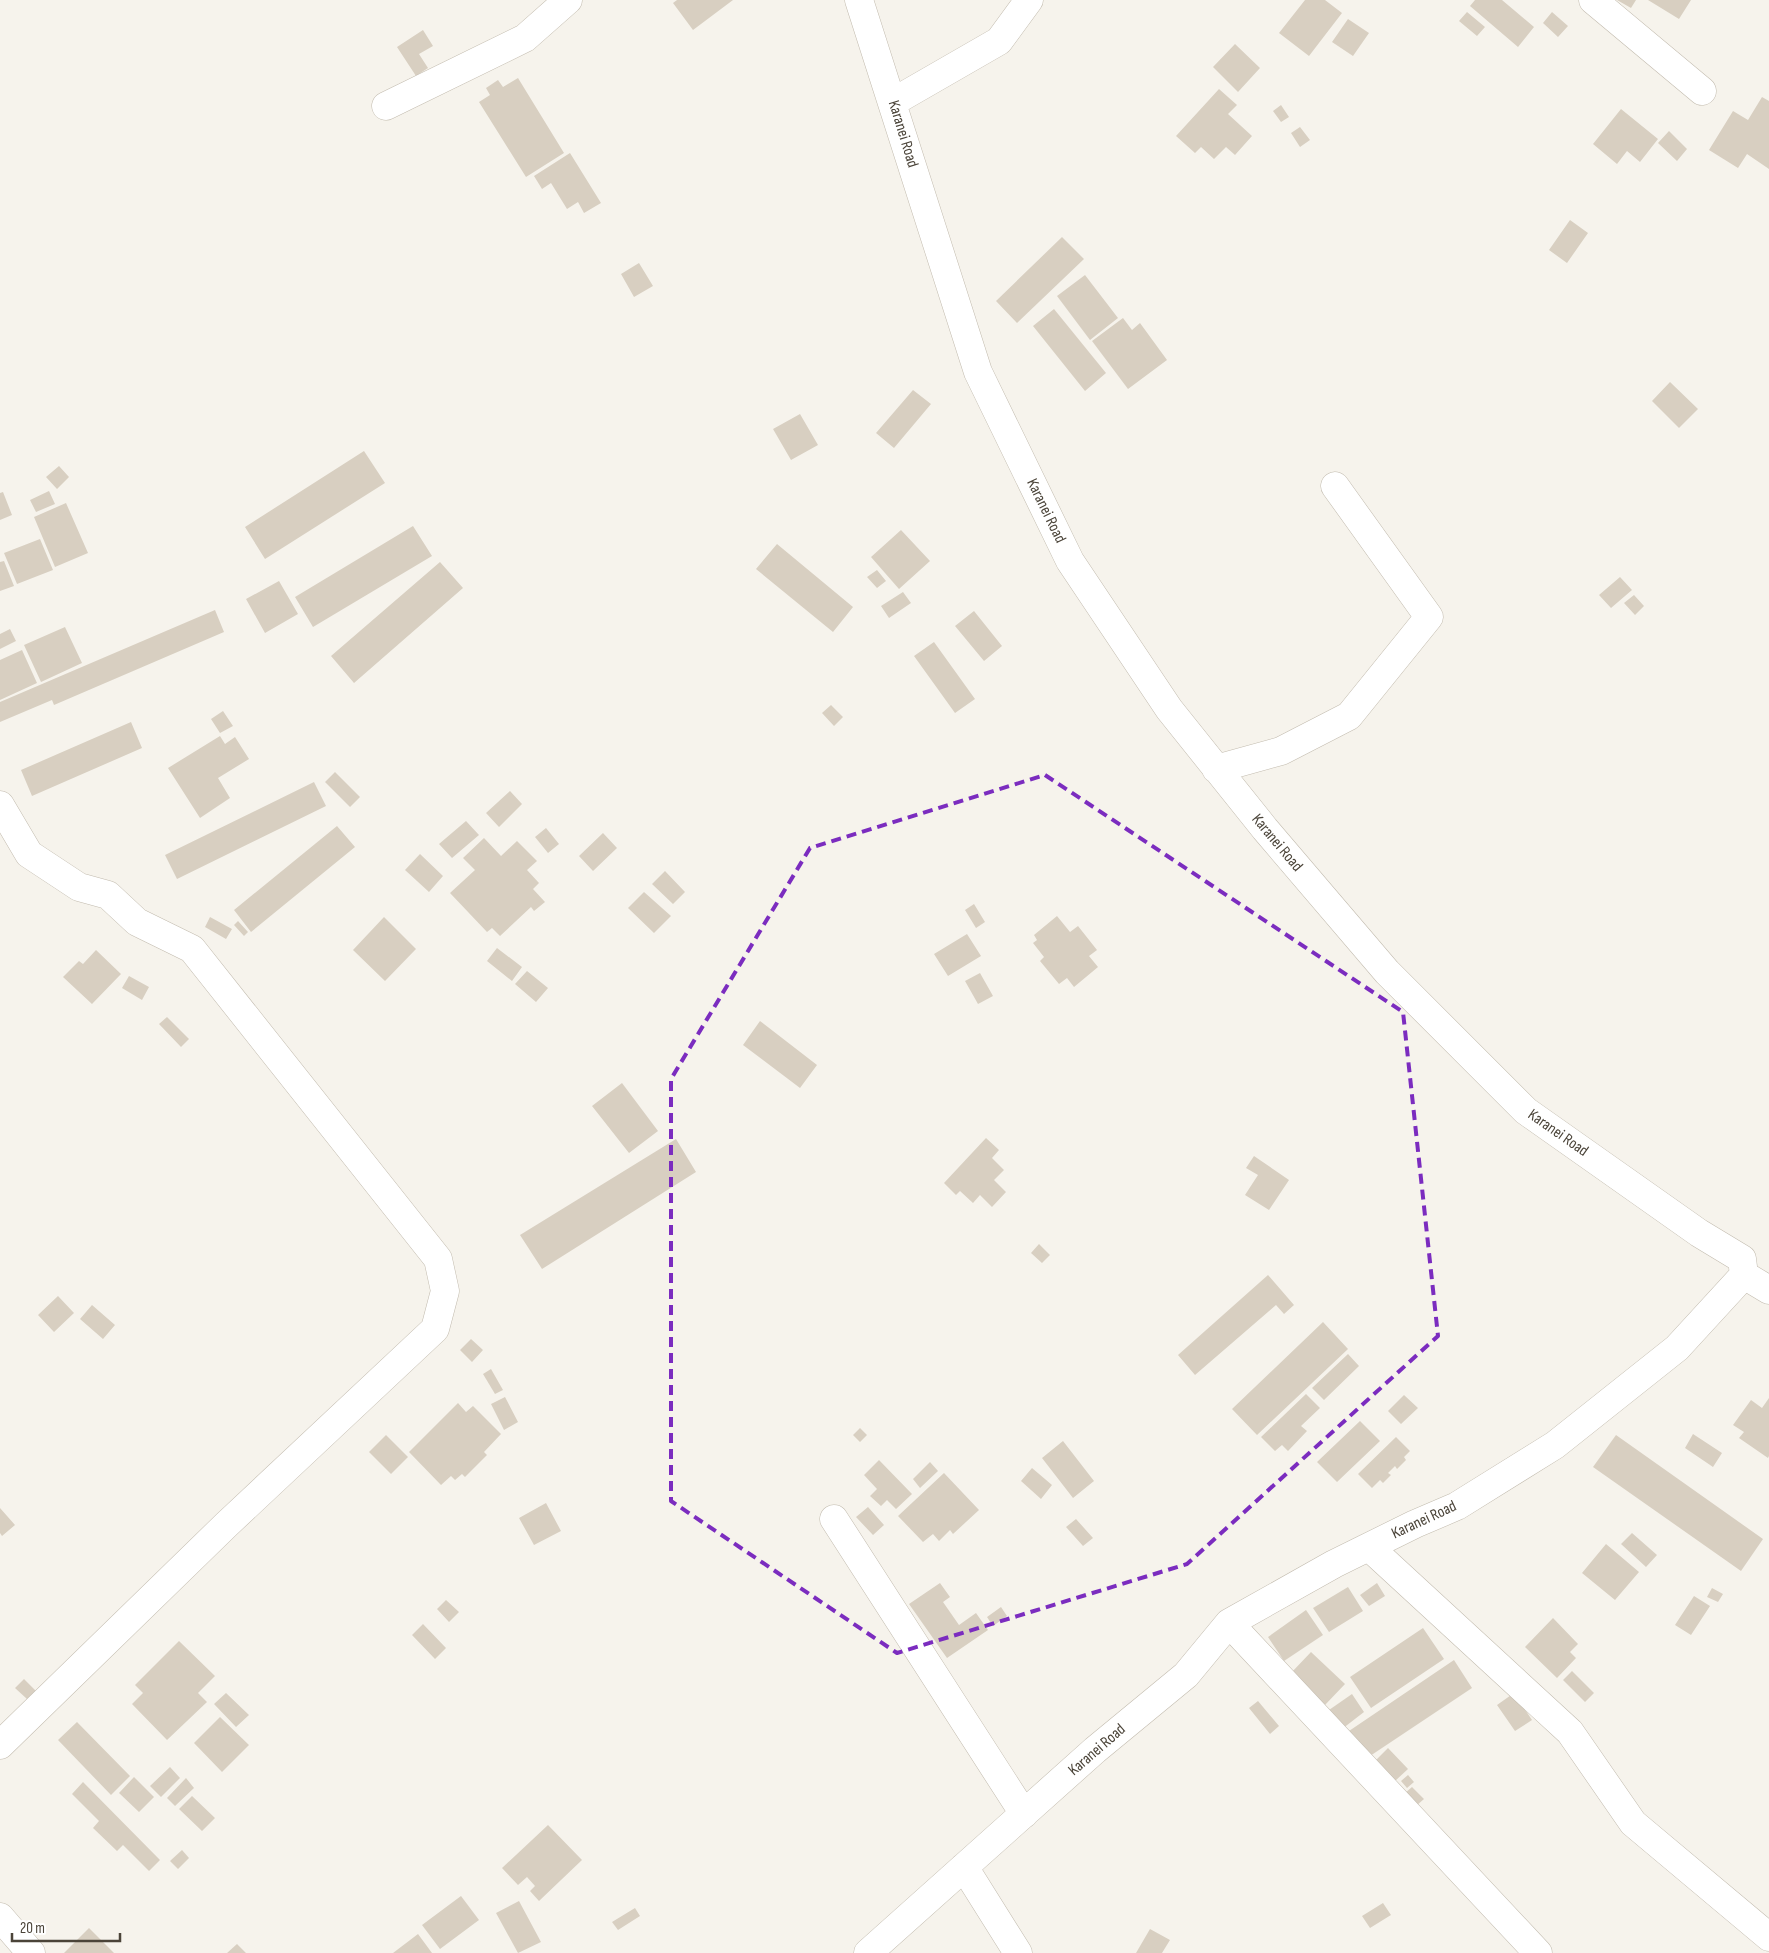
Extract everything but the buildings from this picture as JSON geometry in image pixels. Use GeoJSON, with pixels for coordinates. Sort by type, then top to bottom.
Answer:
{"type":"FeatureCollection","features":[{"type":"Feature","properties":{"kind":"street"},"geometry":{"type":"LineString","coordinates":[[386,106],[525,38],[568,0]]}},
{"type":"Feature","properties":{"kind":"street","name":"Karanei Road"},"geometry":{"type":"LineString","coordinates":[[860,0],[978,372],[1070,560],[1169,709],[1265,830],[1387,972],[1526,1111],[1742,1259],[1744,1275],[1677,1348],[1556,1445],[1457,1506],[1415,1524],[1334,1564],[1229,1623],[1186,1675],[1095,1750],[868,1953]]}},
{"type":"Feature","properties":{"kind":"street"},"geometry":{"type":"LineString","coordinates":[[893,102],[998,41],[1030,0]]}},
{"type":"Feature","properties":{"kind":"street"},"geometry":{"type":"LineString","coordinates":[[1593,0],[1702,91]]}},
{"type":"Feature","properties":{"kind":"street"},"geometry":{"type":"LineString","coordinates":[[1216,769],[1282,752],[1349,716],[1429,617],[1335,486]]}},
{"type":"Feature","properties":{"kind":"street"},"geometry":{"type":"LineString","coordinates":[[0,805],[29,854],[79,887],[108,895],[137,922],[192,949],[438,1259],[445,1291],[435,1329],[226,1526],[0,1746]]}},
{"type":"Feature","properties":{"kind":"street"},"geometry":{"type":"LineString","coordinates":[[1744,1275],[1769,1290]]}},
{"type":"Feature","properties":{"kind":"street"},"geometry":{"type":"LineString","coordinates":[[834,1519],[1024,1814]]}},
{"type":"Feature","properties":{"kind":"street"},"geometry":{"type":"LineString","coordinates":[[1369,1547],[1570,1732],[1634,1822],[1769,1937]]}},
{"type":"Feature","properties":{"kind":"street"},"geometry":{"type":"LineString","coordinates":[[1229,1623],[1538,1953]]}},
{"type":"Feature","properties":{"kind":"street"},"geometry":{"type":"LineString","coordinates":[[964,1867],[1018,1953]]}},
{"type":"Feature","properties":{"kind":"street"},"geometry":{"type":"LineString","coordinates":[[0,1917],[31,1953]]}},
{"type":"Feature","properties":{"kind":"highlighted area"},"geometry":{"type":"Polygon","coordinates":[[[1045,775],[1403,1012],[1438,1336],[1187,1564],[897,1653],[671,1501],[671,1079],[810,848],[1045,775]]]}}]}
